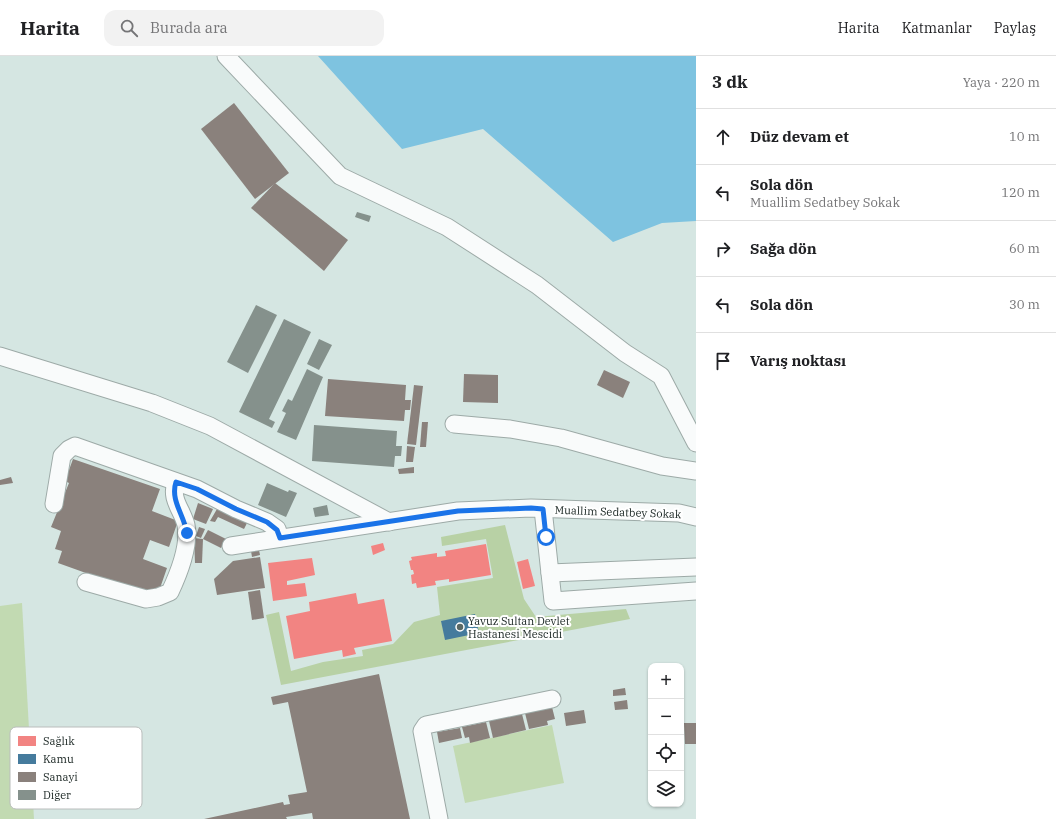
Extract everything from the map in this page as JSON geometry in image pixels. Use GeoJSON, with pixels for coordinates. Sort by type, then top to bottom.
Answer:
{"type":"FeatureCollection","features":[{"type":"Feature","properties":{"kind":"street"},"geometry":{"type":"LineString","coordinates":[[226,56],[340,176],[447,227],[537,285],[625,353],[661,376],[696,443]]}},
{"type":"Feature","properties":{"kind":"street"},"geometry":{"type":"LineString","coordinates":[[0,356],[152,403],[210,426],[389,522]]}},
{"type":"Feature","properties":{"kind":"street"},"geometry":{"type":"LineString","coordinates":[[454,424],[510,429],[561,438],[662,466],[696,470]]}},
{"type":"Feature","properties":{"kind":"street"},"geometry":{"type":"LineString","coordinates":[[54,504],[62,456],[69,449],[75,446],[197,489],[236,509],[267,522],[277,530],[280,538]]}},
{"type":"Feature","properties":{"kind":"street"},"geometry":{"type":"LineString","coordinates":[[86,582],[146,599],[158,597],[170,592],[176,581],[186,537],[183,515],[173,495],[176,482]]}},
{"type":"Feature","properties":{"kind":"street"},"geometry":{"type":"LineString","coordinates":[[543,509],[553,601],[696,591]]}},
{"type":"Feature","properties":{"kind":"street","name":"Muallim Sedatbey Sokak"},"geometry":{"type":"LineString","coordinates":[[231,546],[458,511],[543,509],[679,513],[696,517]]}},
{"type":"Feature","properties":{"kind":"street"},"geometry":{"type":"LineString","coordinates":[[550,573],[696,567]]}},
{"type":"Feature","properties":{"kind":"street"},"geometry":{"type":"LineString","coordinates":[[439,819],[422,730],[426,725],[552,699]]}},
{"type":"Feature","properties":{"kind":"green space"},"geometry":{"type":"Polygon","coordinates":[[[505,525],[524,599],[536,617],[626,609],[630,619],[281,685],[266,615],[279,612],[291,671],[323,662],[363,656],[362,650],[393,644],[414,622],[440,615],[437,587],[493,578],[486,539],[442,546],[441,537],[505,525]]]}},
{"type":"Feature","properties":{"kind":"green space"},"geometry":{"type":"Polygon","coordinates":[[[22,603],[29,727],[10,727],[10,809],[33,809],[34,819],[0,819],[0,606],[22,603]]]}},
{"type":"Feature","properties":{"kind":"green space"},"geometry":{"type":"Polygon","coordinates":[[[552,725],[564,783],[465,803],[453,746],[552,725]]]}},
{"type":"Feature","properties":{"kind":"water"},"geometry":{"type":"Polygon","coordinates":[[[318,56],[696,56],[696,221],[662,223],[613,242],[483,129],[402,149],[318,56]]]}},
{"type":"Feature","properties":{"kind":"building: Sağlık"},"geometry":{"type":"Polygon","coordinates":[[[383,543],[385,550],[373,555],[371,546],[383,543]]]}},
{"type":"Feature","properties":{"kind":"building: Sağlık"},"geometry":{"type":"Polygon","coordinates":[[[486,544],[491,575],[449,582],[449,579],[435,581],[436,585],[417,588],[416,583],[412,584],[411,575],[414,574],[413,570],[411,570],[409,561],[412,560],[411,557],[437,553],[437,557],[446,556],[445,551],[486,544]]]}},
{"type":"Feature","properties":{"kind":"building: Sağlık"},"geometry":{"type":"Polygon","coordinates":[[[312,558],[315,575],[287,581],[287,585],[305,583],[307,596],[273,601],[268,563],[312,558]]]}},
{"type":"Feature","properties":{"kind":"building: Sağlık"},"geometry":{"type":"Polygon","coordinates":[[[528,559],[535,586],[523,589],[517,562],[528,559]]]}},
{"type":"Feature","properties":{"kind":"building: Sağlık"},"geometry":{"type":"Polygon","coordinates":[[[356,593],[358,604],[384,599],[392,641],[354,648],[356,654],[343,657],[342,650],[294,659],[286,616],[310,611],[309,602],[356,593]]]}},
{"type":"Feature","properties":{"kind":"building: Kamu","name":"Yavuz Sultan Devlet Hastanesi Mescidi"},"geometry":{"type":"Polygon","coordinates":[[[475,614],[479,633],[445,640],[441,621],[475,614]]]}},
{"type":"Feature","properties":{"kind":"building: Sanayi"},"geometry":{"type":"Polygon","coordinates":[[[234,103],[289,173],[255,199],[201,129],[234,103]]]}},
{"type":"Feature","properties":{"kind":"building: Sanayi"},"geometry":{"type":"Polygon","coordinates":[[[275,183],[348,240],[324,271],[251,208],[275,183]]]}},
{"type":"Feature","properties":{"kind":"building: Sanayi"},"geometry":{"type":"Polygon","coordinates":[[[604,370],[630,382],[623,398],[597,385],[604,370]]]}},
{"type":"Feature","properties":{"kind":"building: Sanayi"},"geometry":{"type":"Polygon","coordinates":[[[464,374],[498,375],[498,403],[463,402],[464,374]]]}},
{"type":"Feature","properties":{"kind":"building: Sanayi"},"geometry":{"type":"Polygon","coordinates":[[[328,379],[406,385],[405,400],[411,400],[410,410],[405,410],[404,421],[325,416],[328,379]]]}},
{"type":"Feature","properties":{"kind":"building: Sanayi"},"geometry":{"type":"Polygon","coordinates":[[[414,385],[423,386],[416,445],[407,444],[414,385]]]}},
{"type":"Feature","properties":{"kind":"building: Sanayi"},"geometry":{"type":"Polygon","coordinates":[[[422,422],[428,422],[426,447],[420,447],[422,422]]]}},
{"type":"Feature","properties":{"kind":"building: Sanayi"},"geometry":{"type":"Polygon","coordinates":[[[407,446],[415,447],[413,462],[406,462],[407,446]]]}},
{"type":"Feature","properties":{"kind":"building: Sanayi"},"geometry":{"type":"Polygon","coordinates":[[[73,459],[160,489],[152,511],[178,521],[169,547],[150,540],[143,559],[167,568],[158,594],[150,596],[58,563],[62,551],[55,549],[61,531],[51,527],[69,483],[65,481],[73,459]]]}},
{"type":"Feature","properties":{"kind":"building: Sanayi"},"geometry":{"type":"Polygon","coordinates":[[[414,467],[414,473],[399,474],[398,469],[414,467]]]}},
{"type":"Feature","properties":{"kind":"building: Sanayi"},"geometry":{"type":"Polygon","coordinates":[[[11,477],[13,483],[0,485],[0,480],[11,477]]]}},
{"type":"Feature","properties":{"kind":"building: Sanayi"},"geometry":{"type":"Polygon","coordinates":[[[198,503],[213,509],[206,524],[193,519],[198,503]]]}},
{"type":"Feature","properties":{"kind":"building: Sanayi"},"geometry":{"type":"Polygon","coordinates":[[[217,509],[247,523],[244,529],[218,517],[215,522],[210,521],[217,509]]]}},
{"type":"Feature","properties":{"kind":"building: Sanayi"},"geometry":{"type":"Polygon","coordinates":[[[199,527],[205,529],[201,538],[196,536],[199,527]]]}},
{"type":"Feature","properties":{"kind":"building: Sanayi"},"geometry":{"type":"Polygon","coordinates":[[[208,530],[226,539],[221,548],[203,539],[208,530]]]}},
{"type":"Feature","properties":{"kind":"building: Sanayi"},"geometry":{"type":"Polygon","coordinates":[[[194,538],[203,539],[202,563],[195,563],[194,538]]]}},
{"type":"Feature","properties":{"kind":"building: Sanayi"},"geometry":{"type":"Polygon","coordinates":[[[259,550],[260,555],[252,557],[251,551],[259,550]]]}},
{"type":"Feature","properties":{"kind":"building: Sanayi"},"geometry":{"type":"Polygon","coordinates":[[[260,557],[265,588],[217,595],[214,579],[233,561],[260,557]]]}},
{"type":"Feature","properties":{"kind":"building: Sanayi"},"geometry":{"type":"Polygon","coordinates":[[[260,590],[264,618],[252,620],[248,592],[260,590]]]}},
{"type":"Feature","properties":{"kind":"building: Sanayi"},"geometry":{"type":"Polygon","coordinates":[[[379,674],[410,819],[313,819],[312,813],[286,817],[287,819],[204,819],[283,802],[284,805],[290,804],[288,795],[307,792],[288,702],[273,705],[271,697],[379,674]]]}},
{"type":"Feature","properties":{"kind":"building: Sanayi"},"geometry":{"type":"Polygon","coordinates":[[[625,688],[626,695],[613,696],[613,690],[625,688]]]}},
{"type":"Feature","properties":{"kind":"building: Sanayi"},"geometry":{"type":"Polygon","coordinates":[[[627,700],[628,709],[615,710],[614,702],[627,700]]]}},
{"type":"Feature","properties":{"kind":"building: Sanayi"},"geometry":{"type":"Polygon","coordinates":[[[552,707],[555,719],[547,721],[548,725],[529,729],[525,713],[552,707]]]}},
{"type":"Feature","properties":{"kind":"building: Sanayi"},"geometry":{"type":"Polygon","coordinates":[[[584,710],[586,723],[566,726],[564,713],[584,710]]]}},
{"type":"Feature","properties":{"kind":"building: Sanayi"},"geometry":{"type":"Polygon","coordinates":[[[522,714],[526,730],[493,738],[489,721],[522,714]]]}},
{"type":"Feature","properties":{"kind":"building: Sanayi"},"geometry":{"type":"Polygon","coordinates":[[[486,722],[490,738],[470,743],[469,737],[465,738],[462,727],[486,722]]]}},
{"type":"Feature","properties":{"kind":"building: Sanayi"},"geometry":{"type":"Polygon","coordinates":[[[684,723],[696,723],[696,744],[685,744],[684,723]]]}},
{"type":"Feature","properties":{"kind":"building: Sanayi"},"geometry":{"type":"Polygon","coordinates":[[[460,728],[462,738],[439,743],[437,732],[460,728]]]}},
{"type":"Feature","properties":{"kind":"building: Diğer"},"geometry":{"type":"Polygon","coordinates":[[[357,212],[371,216],[369,222],[355,217],[357,212]]]}},
{"type":"Feature","properties":{"kind":"building: Diğer"},"geometry":{"type":"Polygon","coordinates":[[[256,305],[277,315],[248,373],[227,362],[256,305]]]}},
{"type":"Feature","properties":{"kind":"building: Diğer"},"geometry":{"type":"Polygon","coordinates":[[[284,319],[311,332],[269,419],[275,422],[272,428],[239,412],[284,319]]]}},
{"type":"Feature","properties":{"kind":"building: Diğer"},"geometry":{"type":"Polygon","coordinates":[[[319,339],[332,345],[319,370],[307,364],[319,339]]]}},
{"type":"Feature","properties":{"kind":"building: Diğer"},"geometry":{"type":"Polygon","coordinates":[[[307,369],[323,377],[296,440],[277,432],[286,413],[282,411],[288,399],[292,401],[307,369]]]}},
{"type":"Feature","properties":{"kind":"building: Diğer"},"geometry":{"type":"Polygon","coordinates":[[[314,425],[397,431],[396,446],[402,446],[401,456],[395,456],[394,467],[312,461],[314,425]]]}},
{"type":"Feature","properties":{"kind":"building: Diğer"},"geometry":{"type":"Polygon","coordinates":[[[267,483],[288,492],[289,490],[297,493],[286,517],[258,505],[267,483]]]}},
{"type":"Feature","properties":{"kind":"building: Diğer"},"geometry":{"type":"Polygon","coordinates":[[[327,505],[329,515],[315,517],[313,508],[327,505]]]}},
{"type":"Feature","properties":{"kind":"place","name":"Yavuz Sultan Devlet Hastanesi Mescidi"},"geometry":{"type":"Point","coordinates":[460,627]}},
{"type":"Feature","properties":{"kind":"route"},"geometry":{"type":"LineString","coordinates":[[187,533],[183,515],[176,505],[173,495],[176,482],[197,489],[236,509],[267,522],[277,530],[280,538],[458,511],[531,508],[543,509],[546,537]]}}]}
